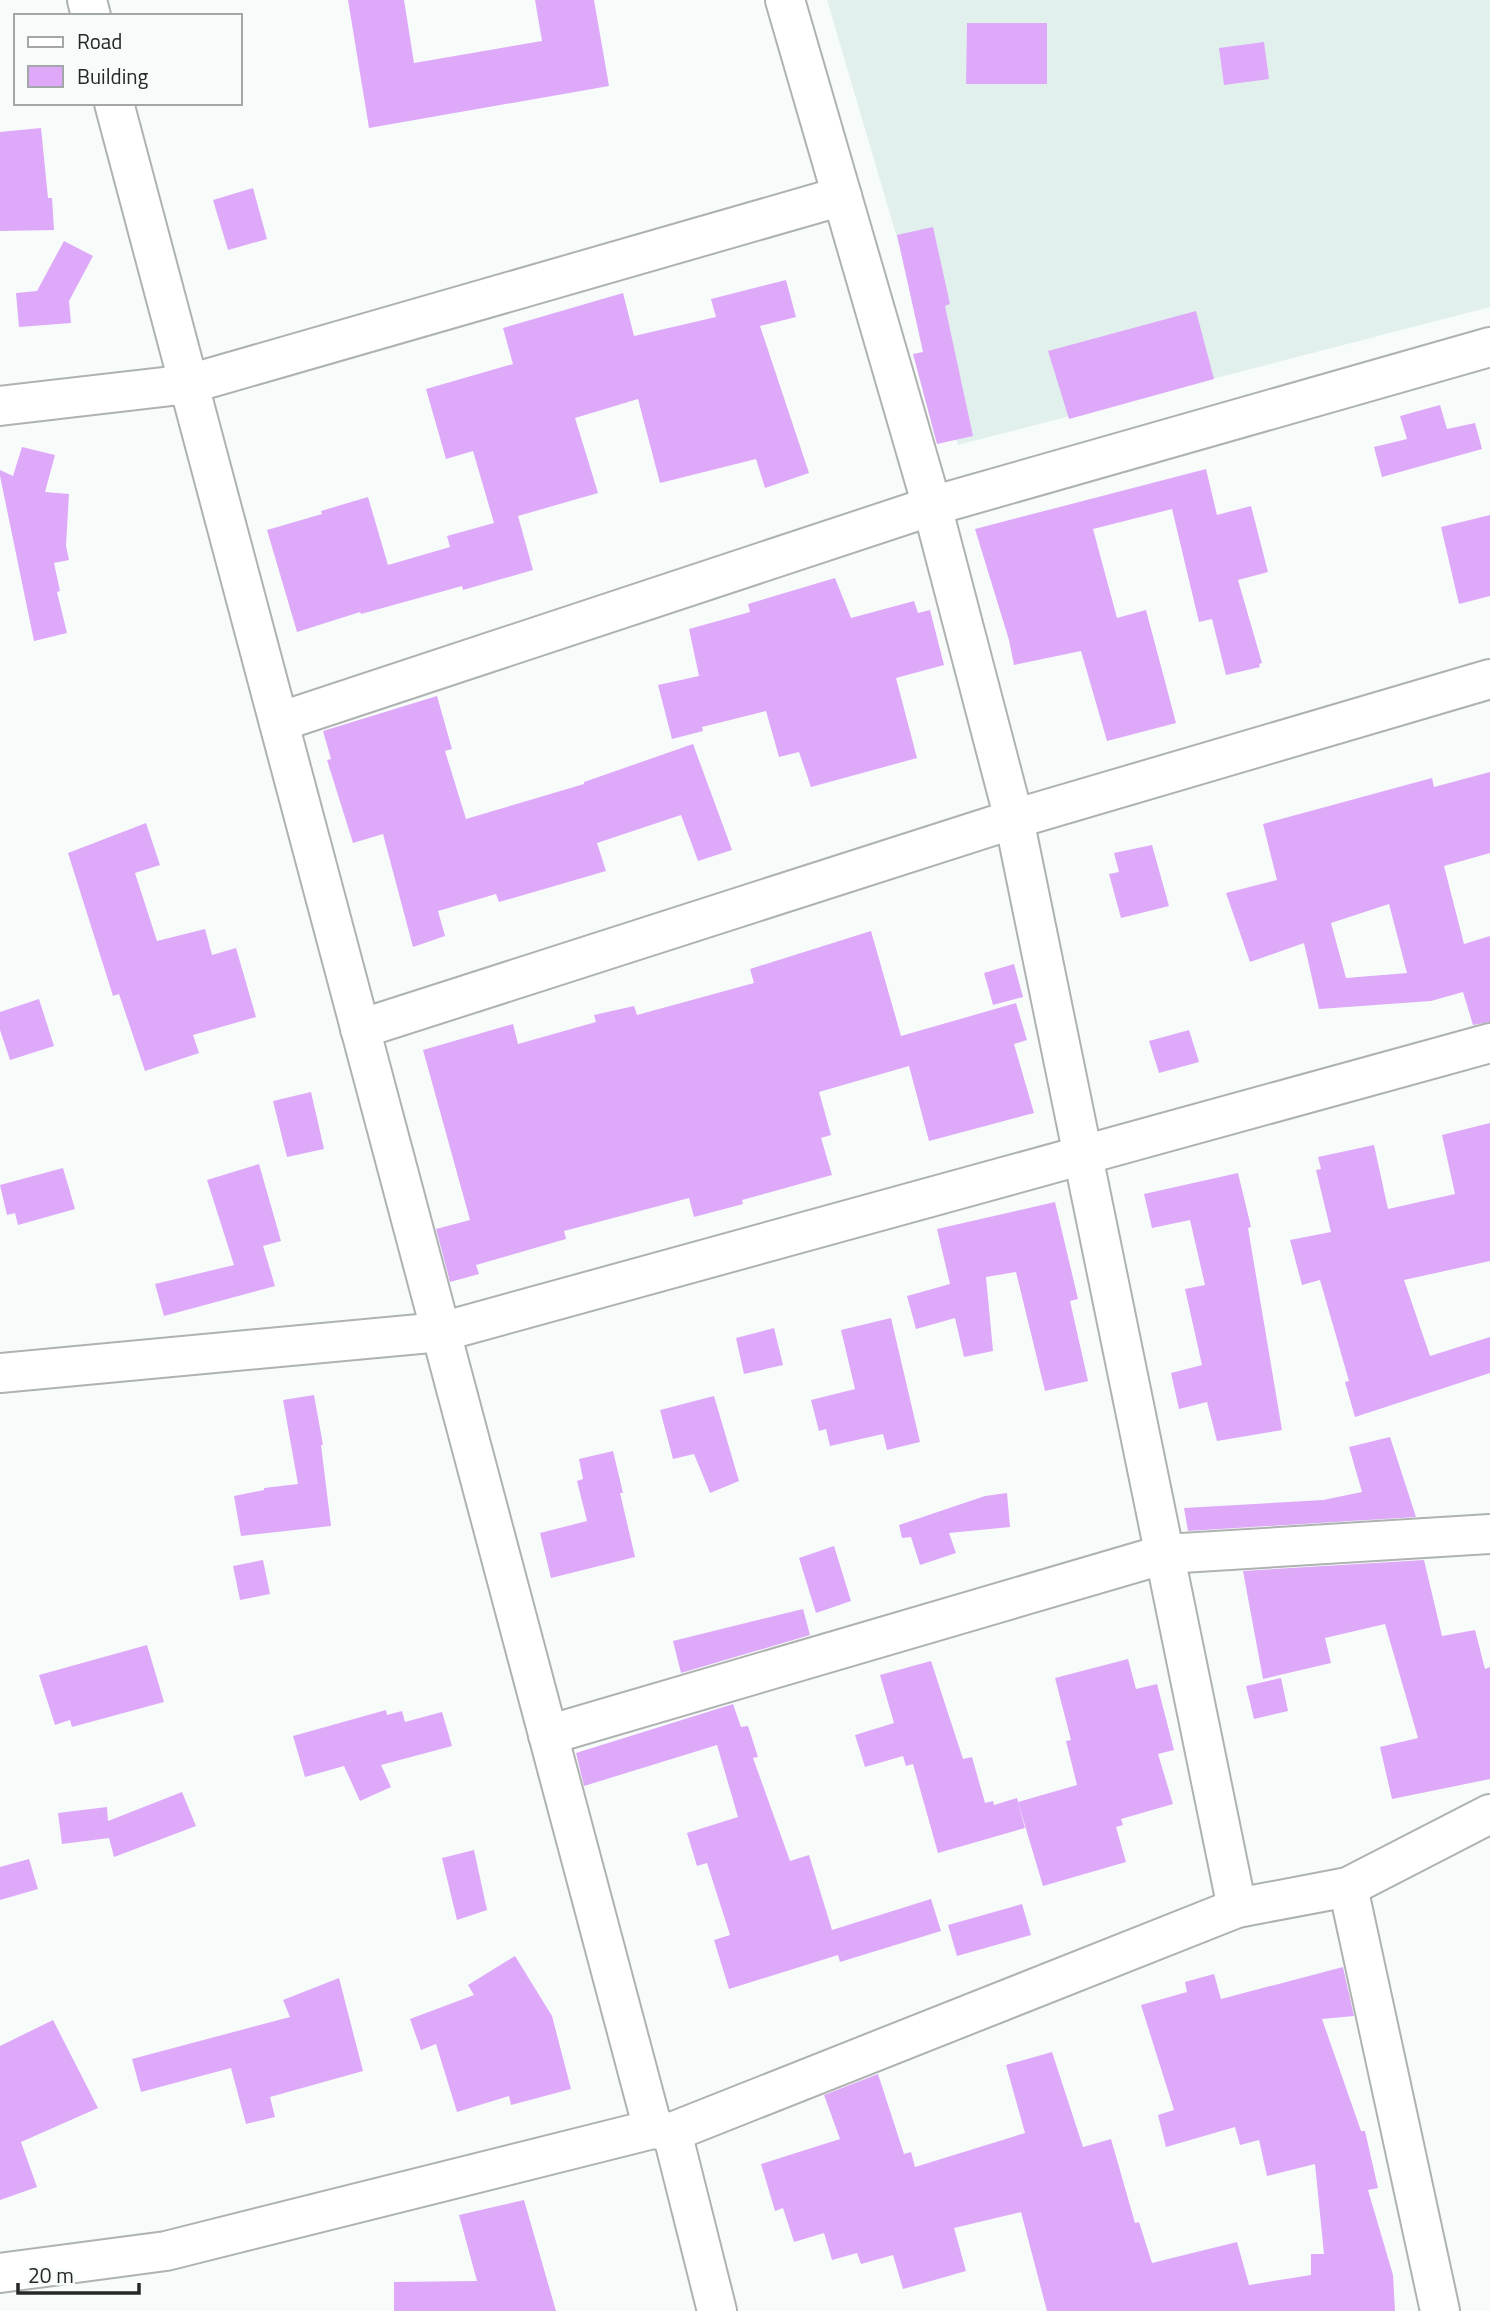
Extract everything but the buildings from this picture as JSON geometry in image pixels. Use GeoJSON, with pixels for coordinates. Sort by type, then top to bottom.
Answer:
{"type":"FeatureCollection","features":[{"type":"Feature","properties":{"kind":"street"},"geometry":{"type":"LineString","coordinates":[[785,0],[932,506],[1014,819],[1237,1908]]}},
{"type":"Feature","properties":{"kind":"street"},"geometry":{"type":"LineString","coordinates":[[115,105],[548,1735],[717,2311]]}},
{"type":"Feature","properties":{"kind":"street"},"geometry":{"type":"LineString","coordinates":[[0,406],[189,384],[842,196]]}},
{"type":"Feature","properties":{"kind":"street"},"geometry":{"type":"LineString","coordinates":[[279,722],[932,506],[1490,347]]}},
{"type":"Feature","properties":{"kind":"street"},"geometry":{"type":"LineString","coordinates":[[360,1029],[1014,819],[1490,679]]}},
{"type":"Feature","properties":{"kind":"street"},"geometry":{"type":"LineString","coordinates":[[0,1373],[441,1332],[1490,1042]]}},
{"type":"Feature","properties":{"kind":"street"},"geometry":{"type":"LineString","coordinates":[[548,1735],[1165,1554],[1490,1534]]}},
{"type":"Feature","properties":{"kind":"street"},"geometry":{"type":"LineString","coordinates":[[0,2273],[166,2251],[663,2130],[1237,1908],[1348,1887],[1490,1814]]}},
{"type":"Feature","properties":{"kind":"street"},"geometry":{"type":"LineString","coordinates":[[1348,1887],[1440,2311]]}},
{"type":"Feature","properties":{"kind":"shaded area"},"geometry":{"type":"Polygon","coordinates":[[[827,0],[1490,0],[1490,307],[958,445],[827,0]]]}}]}
